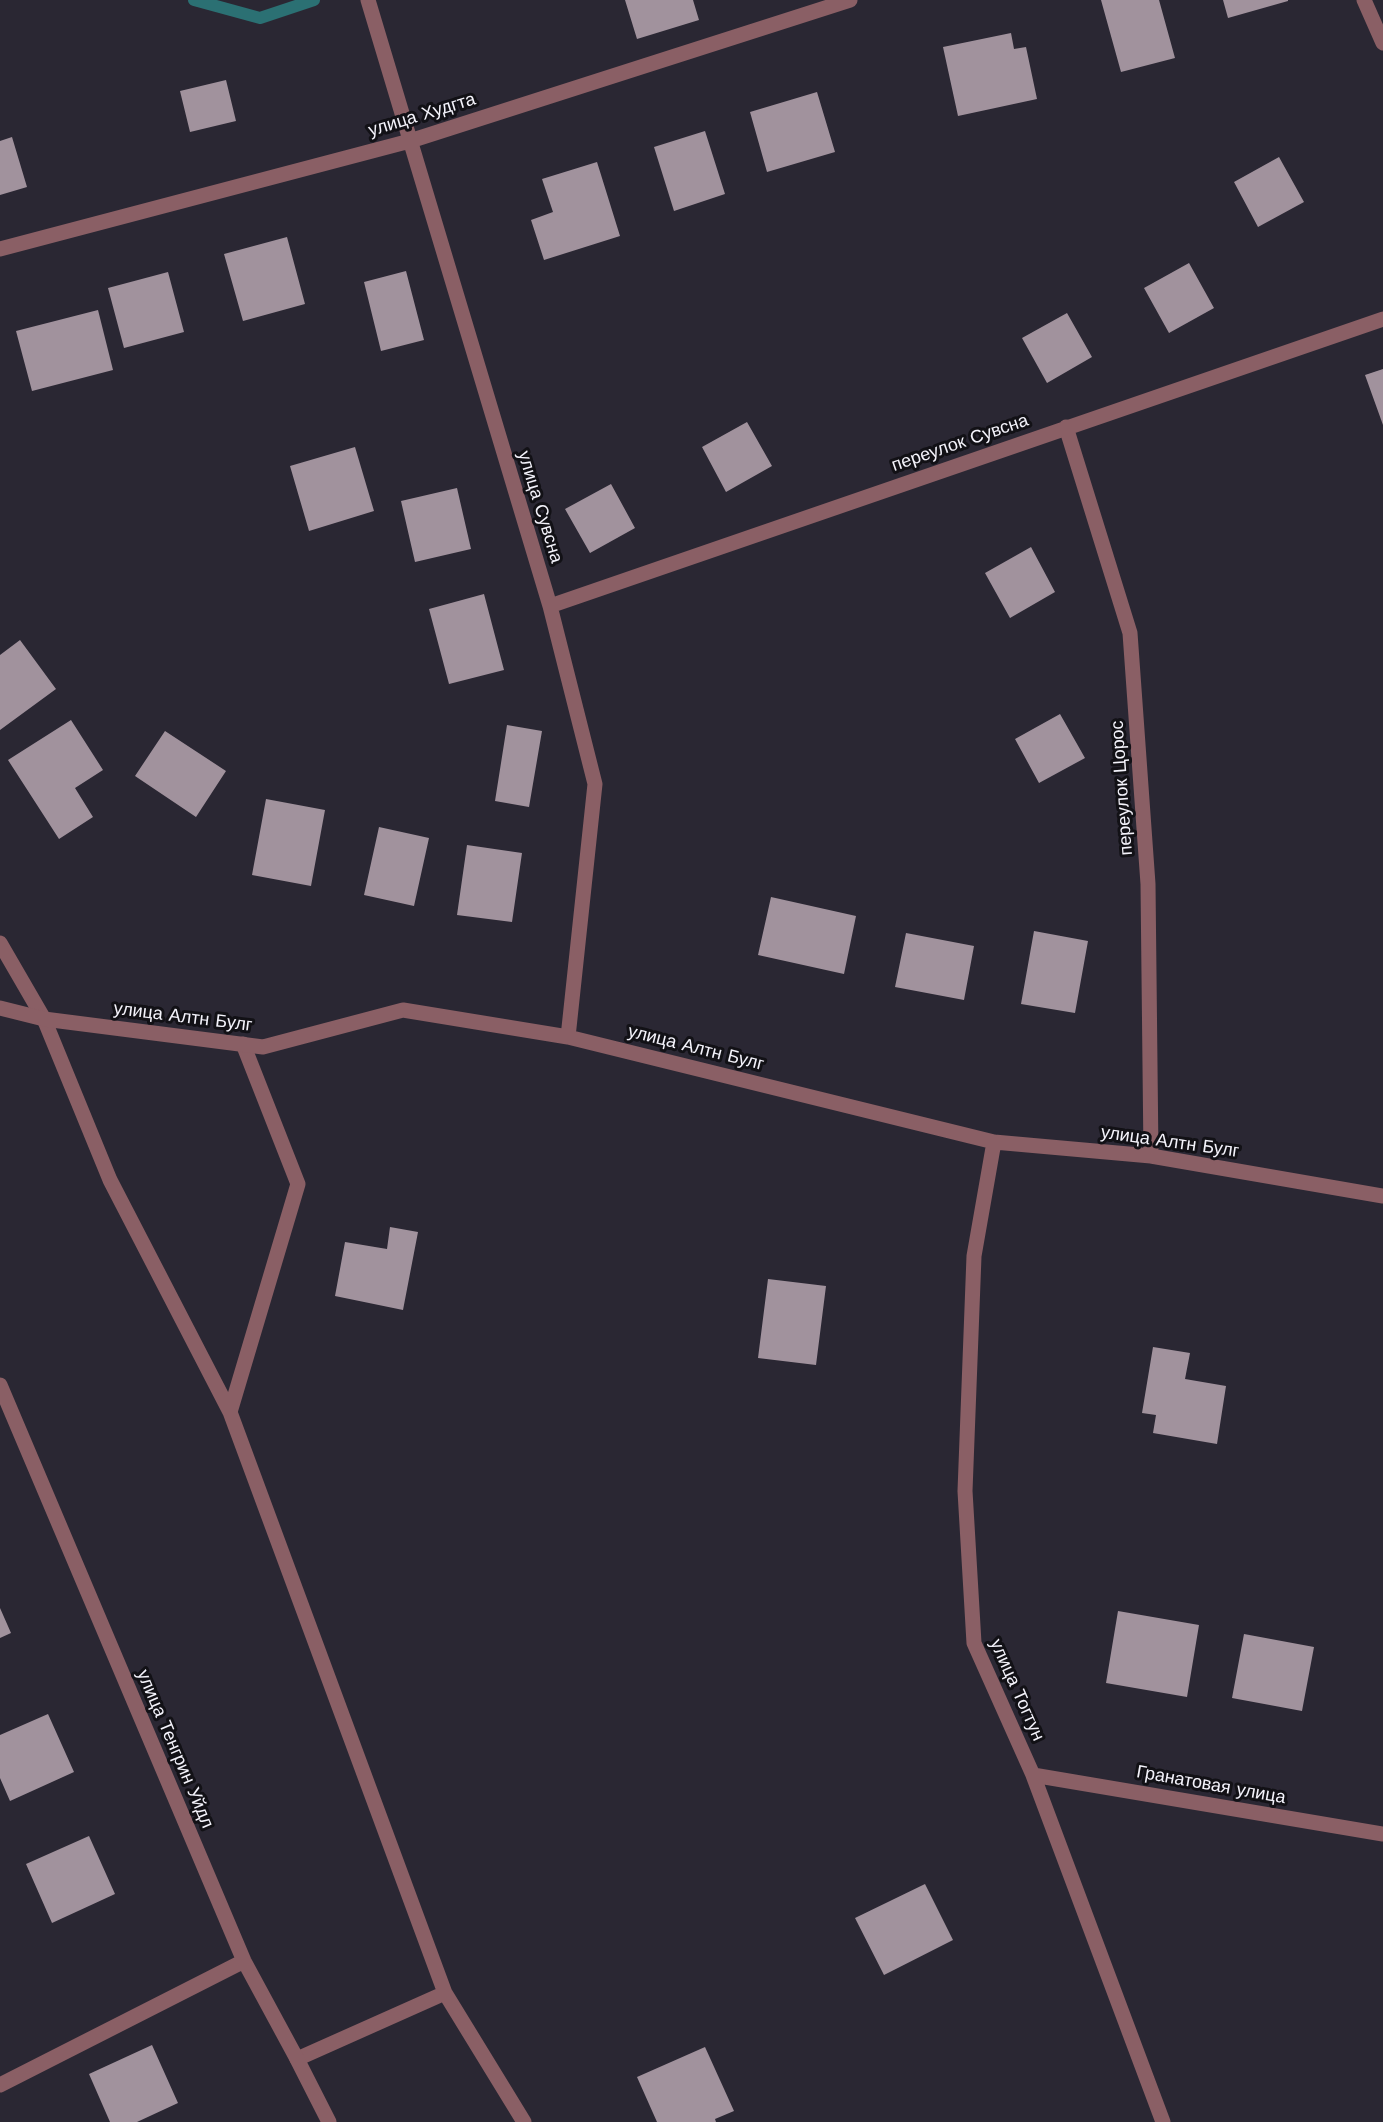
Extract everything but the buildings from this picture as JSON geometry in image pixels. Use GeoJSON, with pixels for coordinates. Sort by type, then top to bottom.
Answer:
{"type":"FeatureCollection","features":[{"type":"Feature","properties":{"kind":"street","name":"улица Сувсна"},"geometry":{"type":"LineString","coordinates":[[368,0],[550,606],[595,784],[568,1037]]}},
{"type":"Feature","properties":{"kind":"street","name":"улица Худгта"},"geometry":{"type":"LineString","coordinates":[[0,249],[410,141],[850,0]]}},
{"type":"Feature","properties":{"kind":"street"},"geometry":{"type":"LineString","coordinates":[[1364,0],[1383,43]]}},
{"type":"Feature","properties":{"kind":"street","name":"переулок Сувсна"},"geometry":{"type":"LineString","coordinates":[[550,606],[1383,320]]}},
{"type":"Feature","properties":{"kind":"street","name":"переулок Цорос"},"geometry":{"type":"LineString","coordinates":[[1066,427],[1130,633],[1148,884],[1151,1156]]}},
{"type":"Feature","properties":{"kind":"street"},"geometry":{"type":"LineString","coordinates":[[0,943],[44,1019],[110,1180],[230,1412],[445,1993],[524,2122]]}},
{"type":"Feature","properties":{"kind":"street","name":"улица Алтн Булг"},"geometry":{"type":"LineString","coordinates":[[0,1008],[44,1019],[263,1047],[403,1010],[568,1037],[994,1142],[1151,1156],[1383,1196]]}},
{"type":"Feature","properties":{"kind":"street"},"geometry":{"type":"LineString","coordinates":[[230,1412],[298,1184],[243,1044]]}},
{"type":"Feature","properties":{"kind":"street","name":"улица Тогтун"},"geometry":{"type":"LineString","coordinates":[[994,1142],[974,1256],[965,1502],[974,1643],[1033,1775],[1162,2122]]}},
{"type":"Feature","properties":{"kind":"street","name":"улица Тенгрин Уйдл"},"geometry":{"type":"LineString","coordinates":[[0,1385],[244,1961],[329,2122]]}},
{"type":"Feature","properties":{"kind":"street","name":"Гранатовая улица"},"geometry":{"type":"LineString","coordinates":[[1033,1775],[1383,1834]]}},
{"type":"Feature","properties":{"kind":"street"},"geometry":{"type":"LineString","coordinates":[[0,2085],[244,1961]]}},
{"type":"Feature","properties":{"kind":"street"},"geometry":{"type":"LineString","coordinates":[[297,2059],[445,1993]]}},
{"type":"Feature","properties":{"kind":"waterway"},"geometry":{"type":"LineString","coordinates":[[194,0],[260,18],[314,0]]}}]}
